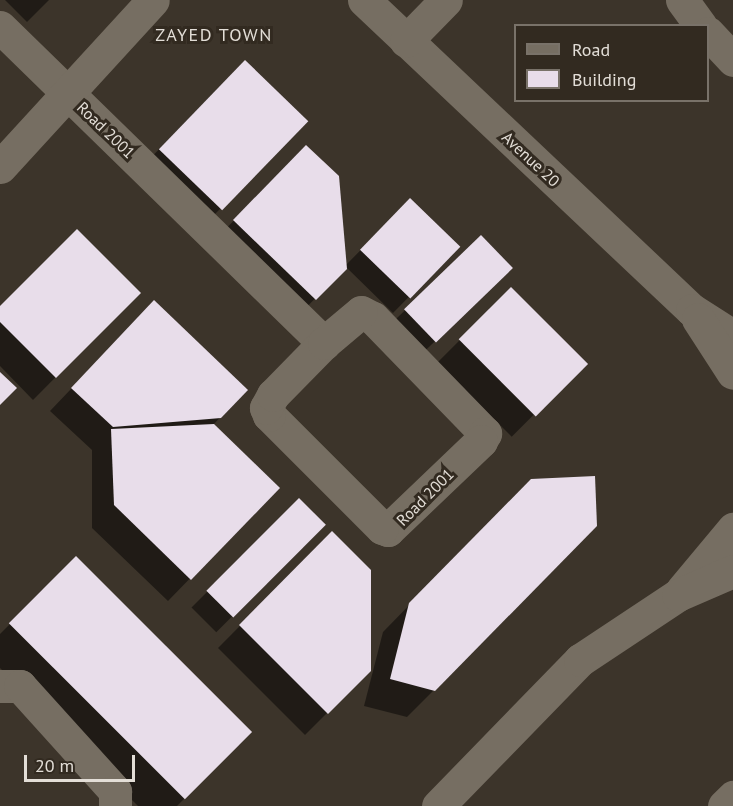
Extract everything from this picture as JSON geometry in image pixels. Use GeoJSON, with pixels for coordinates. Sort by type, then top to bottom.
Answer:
{"type":"FeatureCollection","features":[{"type":"Feature","properties":{"kind":"street","name":"Road 2001"},"geometry":{"type":"LineString","coordinates":[[0,166],[127,32],[153,0]]}},
{"type":"Feature","properties":{"kind":"street","name":"Road 2001"},"geometry":{"type":"LineString","coordinates":[[127,32],[168,0]]}},
{"type":"Feature","properties":{"kind":"street"},"geometry":{"type":"LineString","coordinates":[[406,41],[446,0]]}},
{"type":"Feature","properties":{"kind":"street"},"geometry":{"type":"LineString","coordinates":[[682,0],[683,7],[699,24]]}},
{"type":"Feature","properties":{"kind":"street","name":"Avenue 20"},"geometry":{"type":"LineString","coordinates":[[364,2],[692,310]]}},
{"type":"Feature","properties":{"kind":"street"},"geometry":{"type":"LineString","coordinates":[[0,27],[68,94]]}},
{"type":"Feature","properties":{"kind":"street"},"geometry":{"type":"LineString","coordinates":[[709,34],[733,60]]}},
{"type":"Feature","properties":{"kind":"street","name":"Road 2001"},"geometry":{"type":"LineString","coordinates":[[68,94],[324,343]]}},
{"type":"Feature","properties":{"kind":"street"},"geometry":{"type":"LineString","coordinates":[[692,310],[733,336]]}},
{"type":"Feature","properties":{"kind":"street"},"geometry":{"type":"LineString","coordinates":[[692,310],[733,373]]}},
{"type":"Feature","properties":{"kind":"street","name":"Road 2001"},"geometry":{"type":"LineString","coordinates":[[355,314],[367,314],[484,428],[481,441],[394,528],[382,528],[268,415],[268,401],[324,343],[355,314]]}},
{"type":"Feature","properties":{"kind":"street"},"geometry":{"type":"LineString","coordinates":[[678,596],[733,530]]}},
{"type":"Feature","properties":{"kind":"street"},"geometry":{"type":"LineString","coordinates":[[438,806],[580,660],[678,596],[733,571]]}},
{"type":"Feature","properties":{"kind":"street"},"geometry":{"type":"LineString","coordinates":[[0,686],[20,686],[115,791],[116,806]]}},
{"type":"Feature","properties":{"kind":"street"},"geometry":{"type":"LineString","coordinates":[[724,806],[733,797]]}},
{"type":"Feature","properties":{"kind":"building"},"geometry":{"type":"Polygon","coordinates":[[[245,60],[308,121],[222,210],[159,149],[245,60]]]}},
{"type":"Feature","properties":{"kind":"building"},"geometry":{"type":"Polygon","coordinates":[[[306,145],[339,176],[347,269],[316,300],[233,220],[306,145]]]}},
{"type":"Feature","properties":{"kind":"building"},"geometry":{"type":"Polygon","coordinates":[[[410,198],[460,247],[410,298],[360,250],[410,198]]]}},
{"type":"Feature","properties":{"kind":"building"},"geometry":{"type":"Polygon","coordinates":[[[77,229],[141,293],[56,378],[0,322],[0,306],[77,229]]]}},
{"type":"Feature","properties":{"kind":"building"},"geometry":{"type":"Polygon","coordinates":[[[481,235],[513,268],[436,342],[404,309],[481,235]]]}},
{"type":"Feature","properties":{"kind":"building"},"geometry":{"type":"Polygon","coordinates":[[[511,287],[588,364],[536,416],[459,339],[511,287]]]}},
{"type":"Feature","properties":{"kind":"building"},"geometry":{"type":"Polygon","coordinates":[[[154,300],[248,390],[221,418],[113,427],[71,388],[154,300]]]}},
{"type":"Feature","properties":{"kind":"building"},"geometry":{"type":"Polygon","coordinates":[[[0,372],[17,388],[0,405],[0,372]]]}},
{"type":"Feature","properties":{"kind":"building"},"geometry":{"type":"Polygon","coordinates":[[[214,424],[280,488],[191,580],[114,505],[111,429],[214,424]]]}},
{"type":"Feature","properties":{"kind":"building"},"geometry":{"type":"Polygon","coordinates":[[[595,476],[597,526],[435,691],[390,679],[409,603],[531,479],[595,476]]]}},
{"type":"Feature","properties":{"kind":"building"},"geometry":{"type":"Polygon","coordinates":[[[299,498],[326,525],[233,618],[206,591],[299,498]]]}},
{"type":"Feature","properties":{"kind":"building"},"geometry":{"type":"Polygon","coordinates":[[[332,531],[371,570],[371,671],[328,714],[239,625],[332,531]]]}},
{"type":"Feature","properties":{"kind":"building"},"geometry":{"type":"Polygon","coordinates":[[[76,556],[252,732],[185,799],[9,623],[76,556]]]}},
{"type":"Feature","properties":{"kind":"district","name":"ZAYED TOWN"},"geometry":{"type":"Point","coordinates":[214,35]}}]}
